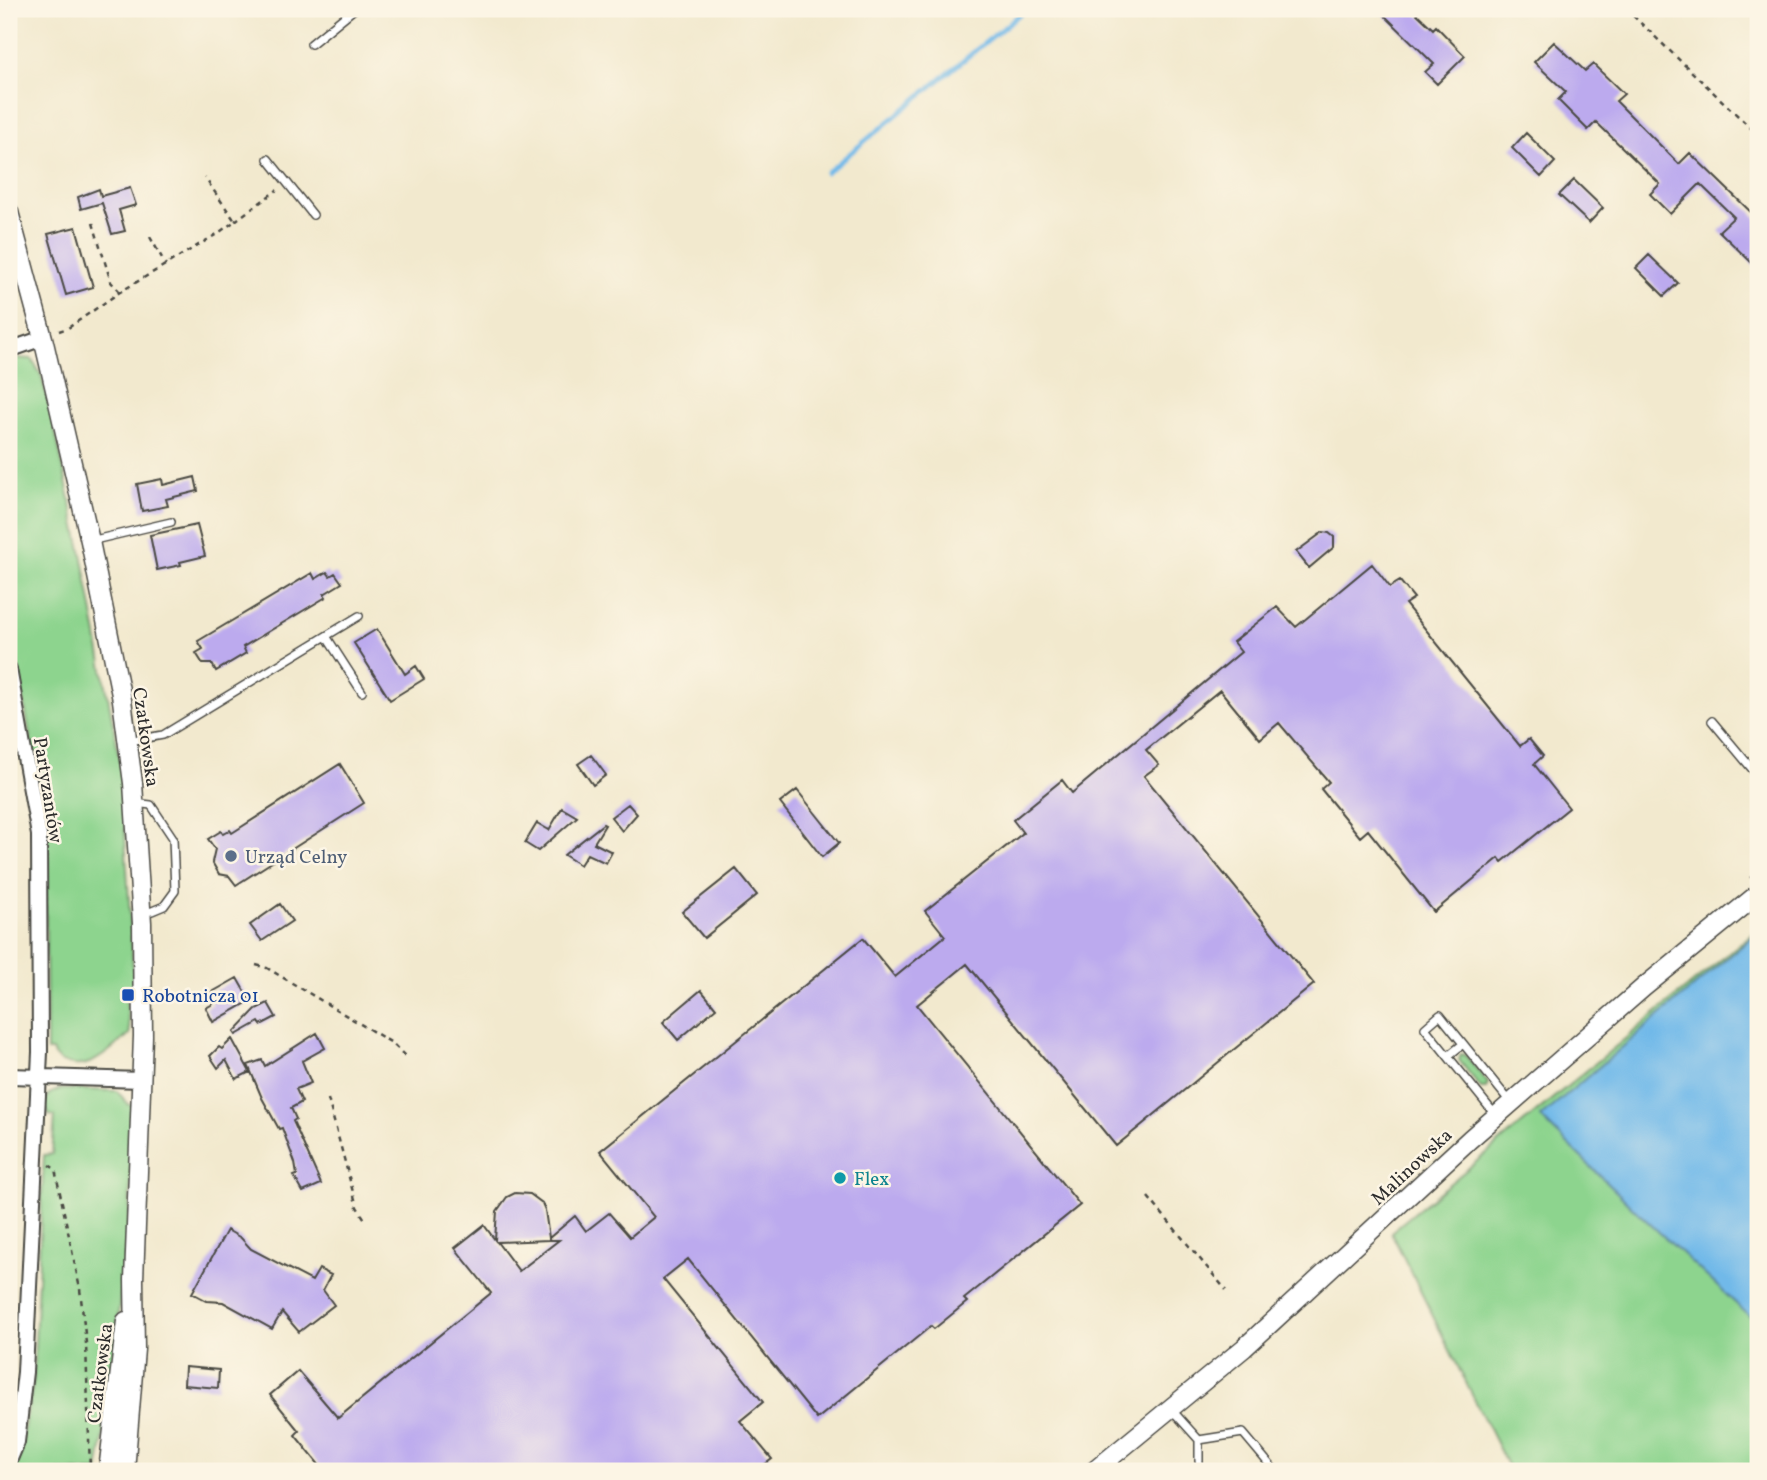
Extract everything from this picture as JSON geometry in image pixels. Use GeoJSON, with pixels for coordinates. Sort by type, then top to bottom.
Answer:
{"type":"FeatureCollection","features":[{"type":"Feature","properties":{"kind":"street","name":"Czatkowska"},"geometry":{"type":"LineString","coordinates":[[9,212],[43,338],[90,541],[128,741],[134,803],[141,912],[142,1080],[134,1280],[135,1349],[125,1471]]}},
{"type":"Feature","properties":{"kind":"street"},"geometry":{"type":"LineString","coordinates":[[9,350],[43,338]]}},
{"type":"Feature","properties":{"kind":"street","name":"Partyzantów"},"geometry":{"type":"LineString","coordinates":[[9,669],[39,835],[40,1076],[25,1372],[17,1442],[9,1461]]}},
{"type":"Feature","properties":{"kind":"street","name":"Malinowska"},"geometry":{"type":"LineString","coordinates":[[1094,1471],[1286,1311],[1497,1116],[1644,987],[1758,894]]}},
{"type":"Feature","properties":{"kind":"street"},"geometry":{"type":"LineString","coordinates":[[9,1076],[142,1080]]}},
{"type":"Feature","properties":{"kind":"street","name":"Czatkowska"},"geometry":{"type":"LineString","coordinates":[[108,1471],[118,1378],[134,1280]]}},
{"type":"Feature","properties":{"kind":"lane"},"geometry":{"type":"LineString","coordinates":[[311,44],[354,9]]}},
{"type":"Feature","properties":{"kind":"lane"},"geometry":{"type":"LineString","coordinates":[[268,159],[313,215]]}},
{"type":"Feature","properties":{"kind":"lane"},"geometry":{"type":"LineString","coordinates":[[90,541],[171,522]]}},
{"type":"Feature","properties":{"kind":"lane"},"geometry":{"type":"LineString","coordinates":[[128,741],[163,735],[359,616]]}},
{"type":"Feature","properties":{"kind":"lane"},"geometry":{"type":"LineString","coordinates":[[326,636],[362,692]]}},
{"type":"Feature","properties":{"kind":"lane"},"geometry":{"type":"LineString","coordinates":[[1712,721],[1758,776]]}},
{"type":"Feature","properties":{"kind":"lane"},"geometry":{"type":"LineString","coordinates":[[134,803],[150,805],[173,838],[175,891],[164,906],[141,912]]}},
{"type":"Feature","properties":{"kind":"lane"},"geometry":{"type":"LineString","coordinates":[[1497,1116],[1425,1028],[1440,1015],[1512,1104]]}},
{"type":"Feature","properties":{"kind":"lane"},"geometry":{"type":"LineString","coordinates":[[1448,1056],[1463,1044]]}},
{"type":"Feature","properties":{"kind":"lane"},"geometry":{"type":"LineString","coordinates":[[1171,1409],[1199,1440],[1199,1461]]}},
{"type":"Feature","properties":{"kind":"lane"},"geometry":{"type":"LineString","coordinates":[[1199,1440],[1243,1433],[1275,1471]]}},
{"type":"Feature","properties":{"kind":"path"},"geometry":{"type":"LineString","coordinates":[[1626,9],[1758,135]]}},
{"type":"Feature","properties":{"kind":"path"},"geometry":{"type":"LineString","coordinates":[[205,178],[234,221]]}},
{"type":"Feature","properties":{"kind":"path"},"geometry":{"type":"LineString","coordinates":[[43,338],[68,328],[234,221],[287,182]]}},
{"type":"Feature","properties":{"kind":"path"},"geometry":{"type":"LineString","coordinates":[[93,223],[111,282],[120,292]]}},
{"type":"Feature","properties":{"kind":"path"},"geometry":{"type":"LineString","coordinates":[[150,237],[166,265]]}},
{"type":"Feature","properties":{"kind":"path"},"geometry":{"type":"LineString","coordinates":[[256,965],[267,968],[392,1043],[407,1058]]}},
{"type":"Feature","properties":{"kind":"path"},"geometry":{"type":"LineString","coordinates":[[328,1099],[357,1207],[366,1221]]}},
{"type":"Feature","properties":{"kind":"path"},"geometry":{"type":"LineString","coordinates":[[35,1154],[54,1169],[79,1290],[86,1343],[90,1471]]}},
{"type":"Feature","properties":{"kind":"path"},"geometry":{"type":"LineString","coordinates":[[1148,1197],[1226,1290]]}},
{"type":"Feature","properties":{"kind":"green space"},"geometry":{"type":"Polygon","coordinates":[[[32,359],[41,375],[51,412],[83,559],[121,768],[134,985],[125,989],[130,1034],[107,1053],[81,1065],[63,1063],[52,1051],[47,1051],[45,825],[9,614],[9,360],[32,359]]]}},
{"type":"Feature","properties":{"kind":"green space"},"geometry":{"type":"Polygon","coordinates":[[[1758,929],[1758,1471],[1510,1471],[1391,1232],[1758,929]]]}},
{"type":"Feature","properties":{"kind":"green space"},"geometry":{"type":"Polygon","coordinates":[[[1461,1054],[1465,1055],[1488,1083],[1486,1088],[1481,1088],[1459,1060],[1461,1054]]]}},
{"type":"Feature","properties":{"kind":"green space"},"geometry":{"type":"Polygon","coordinates":[[[60,1089],[117,1091],[129,1105],[133,1105],[129,1223],[103,1442],[98,1471],[12,1471],[19,1451],[33,1384],[44,1155],[52,1154],[55,1116],[49,1115],[44,1104],[49,1094],[60,1089]]]}},
{"type":"Feature","properties":{"kind":"water"},"geometry":{"type":"Polygon","coordinates":[[[1758,932],[1758,1324],[1540,1117],[1758,932]]]}},
{"type":"Feature","properties":{"kind":"building"},"geometry":{"type":"Polygon","coordinates":[[[1378,9],[1412,9],[1433,29],[1436,26],[1465,56],[1437,84],[1425,72],[1434,64],[1378,9]]]}},
{"type":"Feature","properties":{"kind":"building"},"geometry":{"type":"Polygon","coordinates":[[[1554,42],[1585,71],[1593,64],[1624,94],[1616,101],[1679,164],[1690,153],[1758,219],[1758,269],[1719,231],[1734,217],[1700,184],[1670,214],[1650,194],[1660,184],[1596,122],[1588,130],[1558,100],[1566,92],[1534,62],[1554,42]]]}},
{"type":"Feature","properties":{"kind":"building"},"geometry":{"type":"Polygon","coordinates":[[[1526,133],[1555,162],[1541,177],[1512,148],[1526,133]]]}},
{"type":"Feature","properties":{"kind":"building"},"geometry":{"type":"Polygon","coordinates":[[[1574,180],[1603,208],[1589,223],[1559,195],[1574,180]]]}},
{"type":"Feature","properties":{"kind":"building"},"geometry":{"type":"Polygon","coordinates":[[[130,188],[136,205],[119,210],[125,231],[112,234],[102,203],[81,209],[78,197],[99,189],[101,196],[130,188]]]}},
{"type":"Feature","properties":{"kind":"building"},"geometry":{"type":"Polygon","coordinates":[[[76,227],[93,287],[66,295],[48,234],[76,227]]]}},
{"type":"Feature","properties":{"kind":"building"},"geometry":{"type":"Polygon","coordinates":[[[1649,255],[1678,283],[1664,296],[1636,268],[1649,255]]]}},
{"type":"Feature","properties":{"kind":"building"},"geometry":{"type":"Polygon","coordinates":[[[195,477],[198,491],[166,499],[168,506],[142,511],[137,484],[162,479],[163,485],[195,477]]]}},
{"type":"Feature","properties":{"kind":"building"},"geometry":{"type":"Polygon","coordinates":[[[197,525],[205,556],[157,570],[150,535],[197,525]]]}},
{"type":"Feature","properties":{"kind":"building"},"geometry":{"type":"Polygon","coordinates":[[[1323,532],[1334,537],[1334,547],[1309,568],[1296,552],[1323,532]]]}},
{"type":"Feature","properties":{"kind":"building"},"geometry":{"type":"Polygon","coordinates":[[[1372,564],[1390,587],[1400,581],[1414,598],[1405,604],[1520,746],[1529,739],[1543,756],[1534,764],[1569,808],[1502,862],[1499,858],[1434,912],[1368,830],[1360,837],[1321,789],[1329,782],[1279,723],[1260,739],[1220,690],[1146,750],[1159,765],[1144,776],[1314,984],[1116,1146],[967,964],[917,1005],[1080,1205],[964,1299],[967,1302],[934,1329],[931,1326],[817,1419],[688,1259],[663,1279],[763,1402],[740,1421],[772,1459],[756,1471],[324,1471],[295,1435],[299,1431],[270,1395],[298,1371],[338,1418],[491,1293],[455,1248],[484,1225],[495,1240],[497,1211],[507,1197],[515,1193],[530,1194],[542,1203],[549,1238],[575,1216],[586,1231],[609,1213],[630,1237],[654,1217],[600,1151],[863,938],[895,977],[945,936],[925,911],[1023,833],[1013,820],[1062,780],[1072,793],[1241,652],[1233,642],[1277,607],[1296,627],[1372,564]],[[549,1240],[497,1242],[519,1271],[559,1240],[549,1240]]]}},
{"type":"Feature","properties":{"kind":"building"},"geometry":{"type":"Polygon","coordinates":[[[327,572],[330,576],[335,573],[342,583],[324,594],[326,597],[243,647],[246,653],[216,671],[212,664],[203,664],[196,653],[203,649],[198,641],[312,573],[315,579],[327,572]]]}},
{"type":"Feature","properties":{"kind":"building"},"geometry":{"type":"Polygon","coordinates":[[[377,629],[405,674],[416,666],[424,679],[390,700],[354,643],[377,629]]]}},
{"type":"Feature","properties":{"kind":"building"},"geometry":{"type":"Polygon","coordinates":[[[591,755],[606,775],[593,785],[578,764],[591,755]]]}},
{"type":"Feature","properties":{"kind":"building"},"geometry":{"type":"Polygon","coordinates":[[[340,764],[364,803],[236,885],[229,876],[219,874],[212,862],[215,849],[208,839],[221,831],[223,834],[230,830],[232,833],[340,764]]]}},
{"type":"Feature","properties":{"kind":"building"},"geometry":{"type":"Polygon","coordinates":[[[797,790],[839,843],[822,857],[780,803],[797,790]]]}},
{"type":"Feature","properties":{"kind":"building"},"geometry":{"type":"Polygon","coordinates":[[[628,804],[637,814],[622,831],[611,817],[628,804]]]}},
{"type":"Feature","properties":{"kind":"building"},"geometry":{"type":"Polygon","coordinates":[[[562,808],[577,817],[538,851],[525,843],[537,823],[549,830],[562,808]]]}},
{"type":"Feature","properties":{"kind":"building"},"geometry":{"type":"Polygon","coordinates":[[[605,825],[594,843],[612,852],[606,863],[587,854],[580,865],[564,855],[605,825]]]}},
{"type":"Feature","properties":{"kind":"building"},"geometry":{"type":"Polygon","coordinates":[[[736,869],[757,895],[704,938],[682,912],[736,869]]]}},
{"type":"Feature","properties":{"kind":"building"},"geometry":{"type":"Polygon","coordinates":[[[280,904],[292,921],[262,941],[250,925],[280,904]]]}},
{"type":"Feature","properties":{"kind":"building"},"geometry":{"type":"Polygon","coordinates":[[[237,978],[250,1001],[213,1022],[206,1008],[213,1004],[207,995],[237,978]]]}},
{"type":"Feature","properties":{"kind":"building"},"geometry":{"type":"Polygon","coordinates":[[[701,990],[716,1008],[678,1040],[663,1022],[701,990]]]}},
{"type":"Feature","properties":{"kind":"building"},"geometry":{"type":"Polygon","coordinates":[[[268,1003],[276,1017],[261,1025],[259,1022],[236,1035],[234,1032],[256,1009],[268,1003]]]}},
{"type":"Feature","properties":{"kind":"building"},"geometry":{"type":"Polygon","coordinates":[[[317,1033],[325,1048],[302,1061],[311,1083],[296,1089],[302,1102],[291,1108],[296,1119],[293,1121],[321,1184],[303,1192],[294,1176],[297,1175],[295,1163],[282,1128],[279,1129],[262,1098],[248,1065],[262,1060],[265,1066],[317,1033]]]}},
{"type":"Feature","properties":{"kind":"building"},"geometry":{"type":"Polygon","coordinates":[[[232,1039],[250,1072],[236,1079],[226,1060],[218,1068],[210,1056],[232,1039]]]}},
{"type":"Feature","properties":{"kind":"building"},"geometry":{"type":"Polygon","coordinates":[[[227,1230],[241,1238],[251,1249],[312,1281],[319,1269],[331,1275],[323,1290],[334,1305],[299,1332],[282,1312],[272,1329],[223,1302],[207,1301],[192,1293],[227,1230]]]}},
{"type":"Feature","properties":{"kind":"building"},"geometry":{"type":"Polygon","coordinates":[[[185,1367],[219,1370],[218,1388],[184,1385],[185,1367]]]}},
{"type":"Feature","properties":{"kind":"waterway"},"geometry":{"type":"LineString","coordinates":[[826,173],[1026,9]]}},
{"type":"Feature","properties":{"kind":"place","name":"Urząd Celny"},"geometry":{"type":"Point","coordinates":[231,856]}},
{"type":"Feature","properties":{"kind":"place","name":"Robotnicza 01"},"geometry":{"type":"Point","coordinates":[128,995]}},
{"type":"Feature","properties":{"kind":"place","name":"Flex"},"geometry":{"type":"Point","coordinates":[840,1178]}}]}
